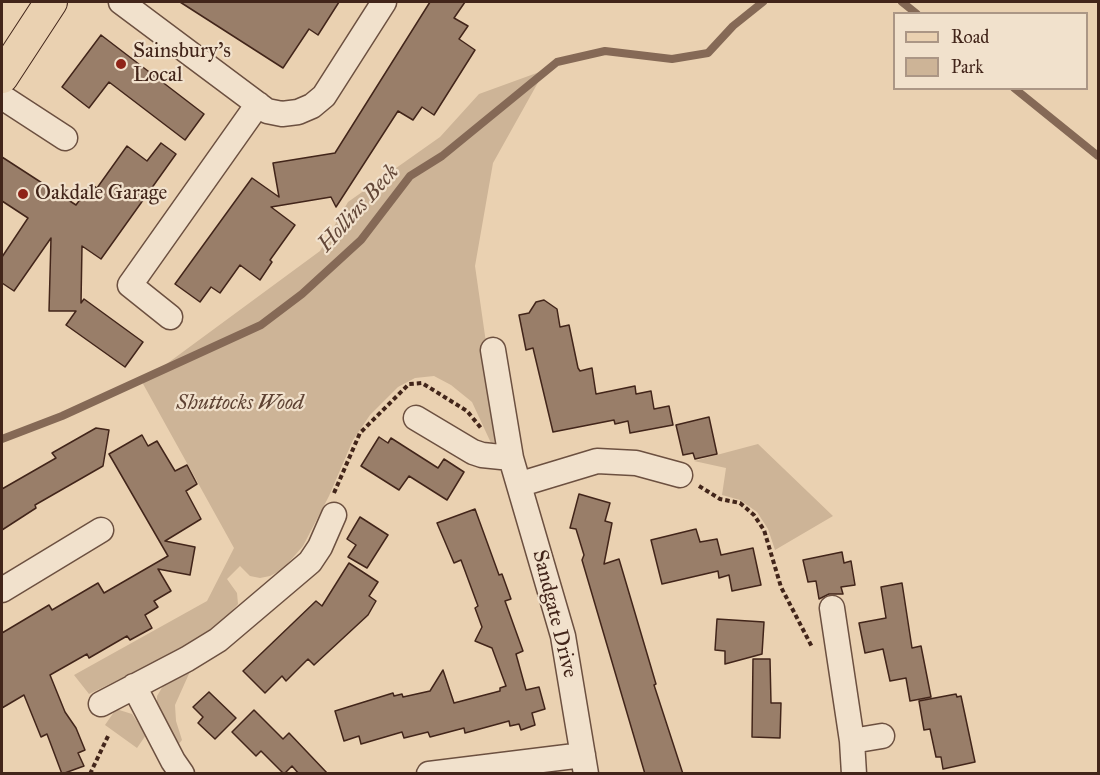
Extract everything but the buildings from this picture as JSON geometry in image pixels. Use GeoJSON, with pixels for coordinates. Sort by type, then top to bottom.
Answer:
{"type":"FeatureCollection","features":[{"type":"Feature","properties":{"kind":"main road"},"geometry":{"type":"LineString","coordinates":[[2,77],[51,2]]}},
{"type":"Feature","properties":{"kind":"street"},"geometry":{"type":"LineString","coordinates":[[136,6],[267,111],[282,114],[298,112],[312,106],[324,96],[384,2]]}},
{"type":"Feature","properties":{"kind":"street"},"geometry":{"type":"LineString","coordinates":[[2,97],[65,138]]}},
{"type":"Feature","properties":{"kind":"street"},"geometry":{"type":"LineString","coordinates":[[170,317],[130,285],[258,104]]}},
{"type":"Feature","properties":{"kind":"street","name":"Sandgate Drive"},"geometry":{"type":"LineString","coordinates":[[493,350],[502,457],[521,484],[563,636],[585,764]]}},
{"type":"Feature","properties":{"kind":"street"},"geometry":{"type":"LineString","coordinates":[[416,418],[473,452],[502,457]]}},
{"type":"Feature","properties":{"kind":"street"},"geometry":{"type":"LineString","coordinates":[[521,484],[597,460],[636,463],[680,475]]}},
{"type":"Feature","properties":{"kind":"street"},"geometry":{"type":"LineString","coordinates":[[100,704],[218,640],[282,584],[297,574],[310,562],[320,547],[332,509]]}},
{"type":"Feature","properties":{"kind":"street"},"geometry":{"type":"LineString","coordinates":[[2,590],[101,531]]}},
{"type":"Feature","properties":{"kind":"street"},"geometry":{"type":"LineString","coordinates":[[832,608],[852,741],[854,774]]}},
{"type":"Feature","properties":{"kind":"street"},"geometry":{"type":"LineString","coordinates":[[134,686],[182,774]]}},
{"type":"Feature","properties":{"kind":"street"},"geometry":{"type":"LineString","coordinates":[[852,741],[882,736]]}},
{"type":"Feature","properties":{"kind":"street"},"geometry":{"type":"LineString","coordinates":[[429,774],[585,764]]}},
{"type":"Feature","properties":{"kind":"path"},"geometry":{"type":"LineString","coordinates":[[332,509],[360,433],[405,386],[413,382],[422,384],[467,411],[502,457]]}},
{"type":"Feature","properties":{"kind":"path"},"geometry":{"type":"LineString","coordinates":[[680,475],[720,499],[740,503],[754,514],[764,530],[781,587],[804,628],[816,657]]}},
{"type":"Feature","properties":{"kind":"path"},"geometry":{"type":"LineString","coordinates":[[90,774],[109,734]]}},
{"type":"Feature","properties":{"kind":"green space","name":"Shuttocks Wood"},"geometry":{"type":"Polygon","coordinates":[[[545,70],[493,163],[475,266],[500,440],[491,443],[472,402],[451,385],[434,376],[415,378],[398,387],[370,415],[353,440],[329,496],[303,546],[283,569],[260,578],[250,576],[240,566],[227,579],[237,593],[238,604],[221,623],[188,646],[89,694],[74,675],[207,601],[234,548],[142,382],[320,251],[348,202],[440,137],[479,94],[545,70]]]}},
{"type":"Feature","properties":{"kind":"green space"},"geometry":{"type":"Polygon","coordinates":[[[758,444],[833,516],[775,550],[768,529],[757,512],[740,500],[722,495],[726,468],[694,461],[758,444]]]}},
{"type":"Feature","properties":{"kind":"green space"},"geometry":{"type":"Polygon","coordinates":[[[192,667],[175,705],[176,721],[182,740],[178,745],[157,705],[157,696],[166,681],[192,667]]]}},
{"type":"Feature","properties":{"kind":"green space"},"geometry":{"type":"Polygon","coordinates":[[[116,709],[132,714],[146,735],[137,748],[105,725],[116,709]]]}},
{"type":"Feature","properties":{"kind":"waterway","name":"Hollins Beck"},"geometry":{"type":"LineString","coordinates":[[2,439],[62,416],[261,325],[302,294],[361,240],[410,176],[442,156],[557,62],[605,51],[672,59],[708,53],[733,26],[763,2]]}},
{"type":"Feature","properties":{"kind":"waterway"},"geometry":{"type":"LineString","coordinates":[[902,2],[914,12]]}},
{"type":"Feature","properties":{"kind":"waterway"},"geometry":{"type":"LineString","coordinates":[[1016,90],[1098,156]]}},
{"type":"Feature","properties":{"kind":"place","name":"Sainsbury's Local"},"geometry":{"type":"Point","coordinates":[121,64]}},
{"type":"Feature","properties":{"kind":"place","name":"Oakdale Garage"},"geometry":{"type":"Point","coordinates":[23,194]}}]}
